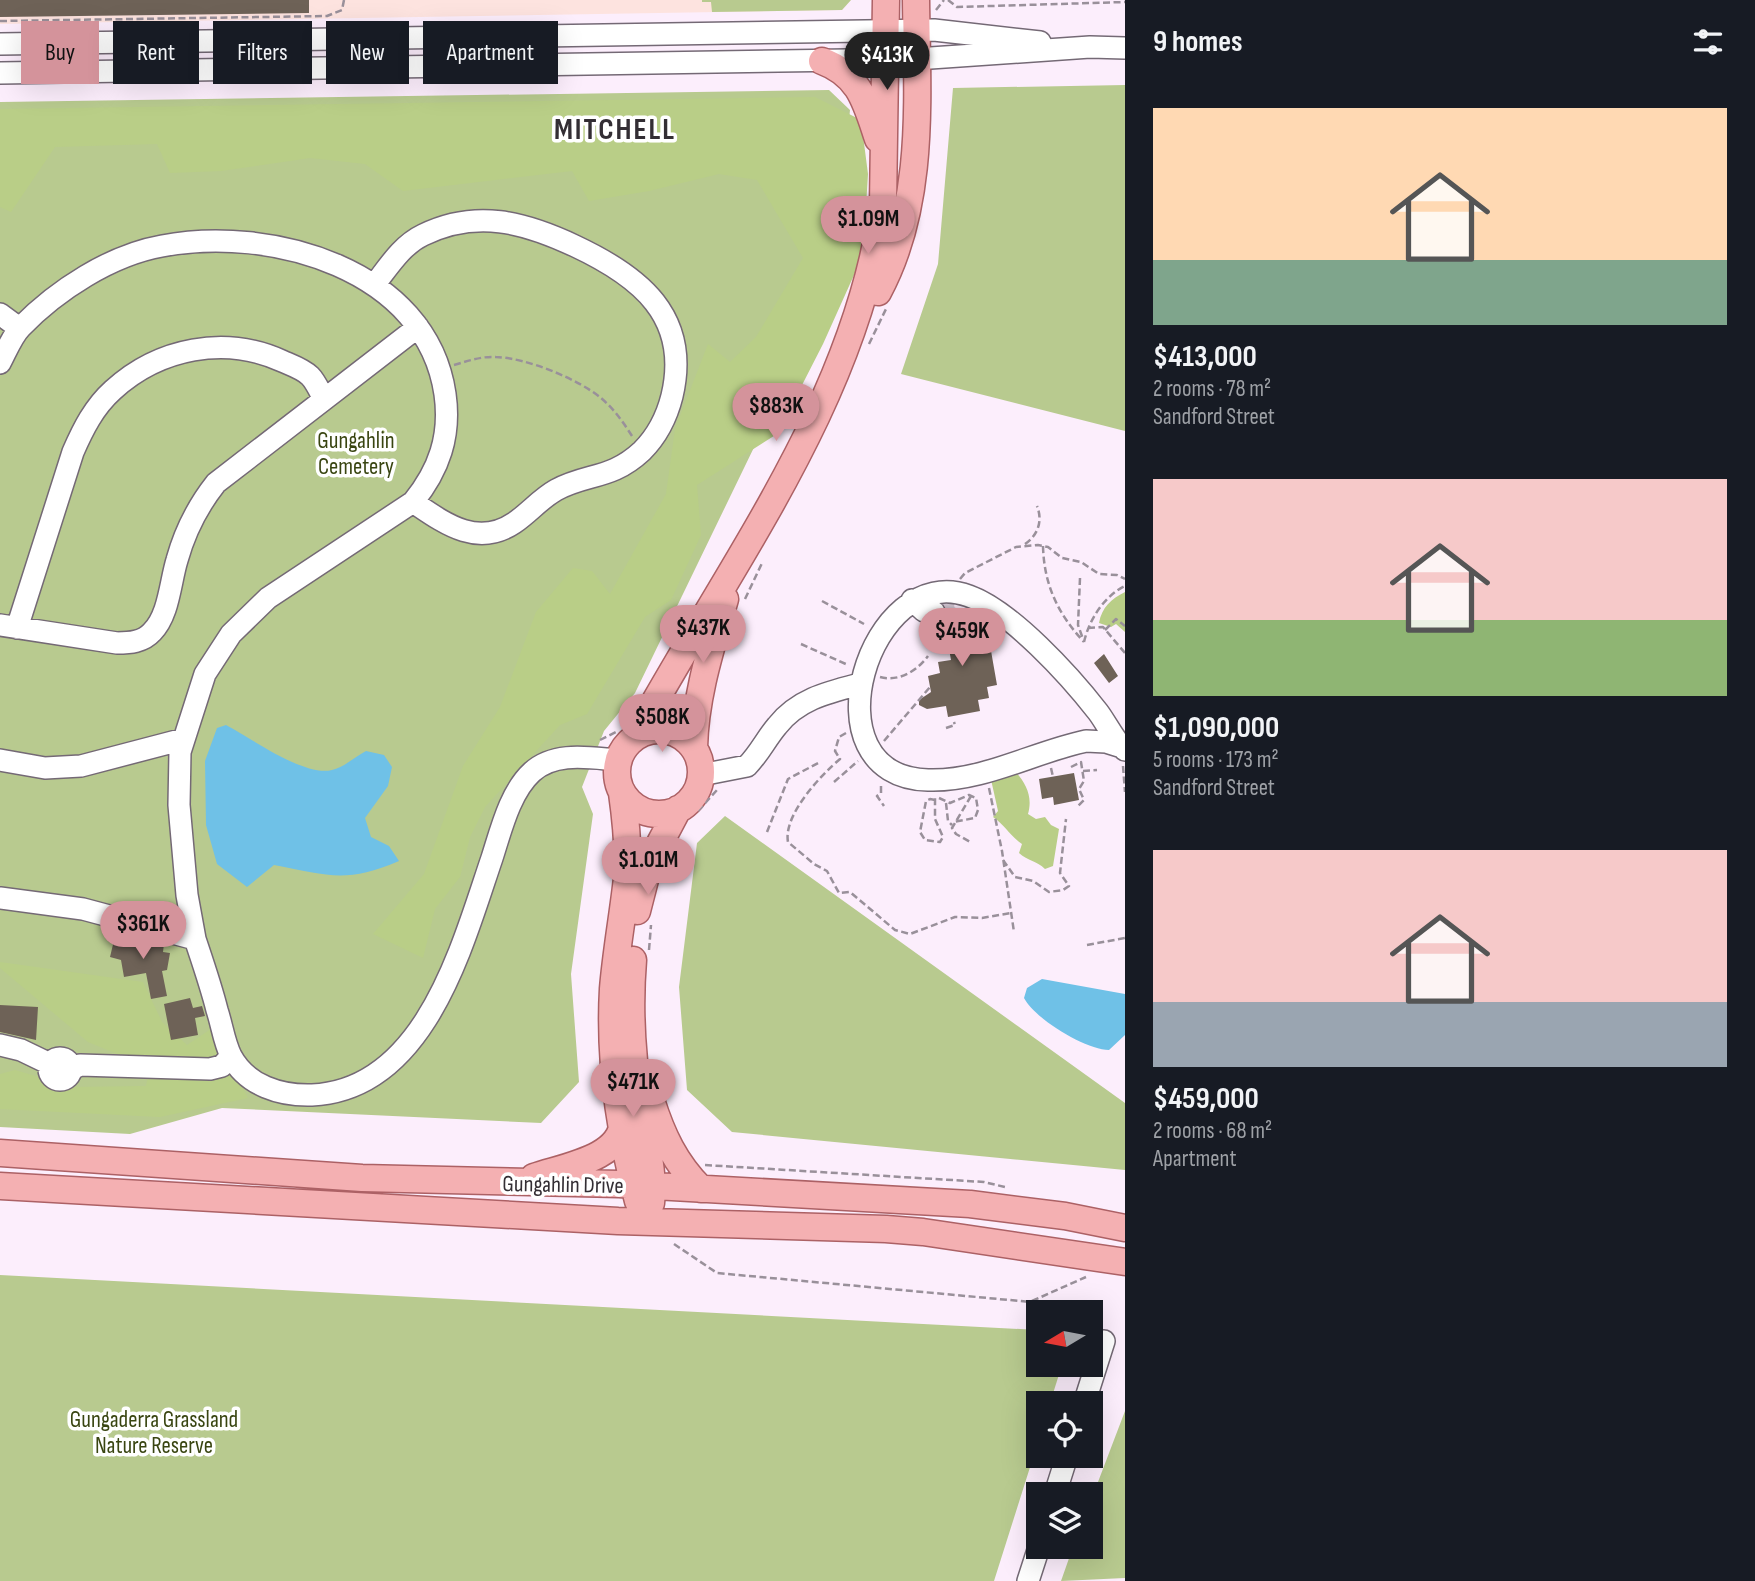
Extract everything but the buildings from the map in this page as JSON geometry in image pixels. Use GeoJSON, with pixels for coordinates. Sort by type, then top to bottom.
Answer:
{"type":"FeatureCollection","features":[{"type":"Feature","properties":{"kind":"main road"},"geometry":{"type":"LineString","coordinates":[[635,737],[712,602],[733,571],[823,404],[853,332],[879,233],[885,175],[887,0]]}},
{"type":"Feature","properties":{"kind":"main road"},"geometry":{"type":"LineString","coordinates":[[853,332],[881,286],[902,232],[911,193],[916,166],[916,60],[922,15]]}},
{"type":"Feature","properties":{"kind":"main road"},"geometry":{"type":"LineString","coordinates":[[822,61],[846,72],[866,103],[878,139],[885,175]]}},
{"type":"Feature","properties":{"kind":"main road"},"geometry":{"type":"LineString","coordinates":[[646,1222],[632,1016],[636,917],[643,882],[660,839],[687,811],[694,795],[711,781],[694,748],[694,727],[705,674],[733,571]]}},
{"type":"Feature","properties":{"kind":"main road"},"geometry":{"type":"LineString","coordinates":[[643,1186],[622,1121],[613,1018],[617,944],[627,878],[626,825],[617,777],[618,760],[624,747],[645,732],[667,730],[686,740],[694,748]]}},
{"type":"Feature","properties":{"kind":"main road"},"geometry":{"type":"LineString","coordinates":[[622,793],[637,808],[647,812],[687,811]]}},
{"type":"Feature","properties":{"kind":"main road"},"geometry":{"type":"LineString","coordinates":[[632,1016],[641,1062],[661,1130],[679,1164],[701,1189]]}},
{"type":"Feature","properties":{"kind":"main road"},"geometry":{"type":"LineString","coordinates":[[516,1183],[601,1153],[619,1139],[622,1121]]}},
{"type":"Feature","properties":{"kind":"main road","name":"Gungahlin Drive"},"geometry":{"type":"LineString","coordinates":[[0,1153],[362,1178],[643,1186],[970,1204],[1065,1216],[1125,1228]]}},
{"type":"Feature","properties":{"kind":"main road","name":"Gungahlin Drive"},"geometry":{"type":"LineString","coordinates":[[0,1186],[646,1222],[911,1231],[1125,1262]]}},
{"type":"Feature","properties":{"kind":"street"},"geometry":{"type":"LineString","coordinates":[[312,39],[887,31],[922,15],[934,30],[1090,47],[1125,48]]}},
{"type":"Feature","properties":{"kind":"street"},"geometry":{"type":"LineString","coordinates":[[0,44],[213,41]]}},
{"type":"Feature","properties":{"kind":"street"},"geometry":{"type":"LineString","coordinates":[[312,68],[916,60],[1090,47]]}},
{"type":"Feature","properties":{"kind":"street"},"geometry":{"type":"LineString","coordinates":[[0,73],[213,70]]}},
{"type":"Feature","properties":{"kind":"street"},"geometry":{"type":"LineString","coordinates":[[374,284],[400,253],[420,236],[464,220],[502,221],[558,238],[634,278],[665,318],[674,346],[676,369],[670,403],[656,433],[642,450],[607,474],[559,488],[512,525],[497,530],[467,533],[450,527],[413,502]]}},
{"type":"Feature","properties":{"kind":"street"},"geometry":{"type":"LineString","coordinates":[[0,363],[19,328],[75,284],[114,262],[161,246],[214,240],[255,243],[295,251],[338,266],[374,284],[402,305],[418,327],[440,369],[447,403],[445,445],[431,480],[413,502],[268,598],[231,634],[205,674],[180,752],[179,805],[187,895],[195,939],[231,1056],[258,1083],[276,1093],[304,1095],[336,1092],[366,1081],[380,1072],[411,1042],[442,988],[470,923],[505,820],[523,783],[533,771],[561,758],[618,760]]}},
{"type":"Feature","properties":{"kind":"street"},"geometry":{"type":"LineString","coordinates":[[0,314],[19,328]]}},
{"type":"Feature","properties":{"kind":"street"},"geometry":{"type":"LineString","coordinates":[[324,399],[310,376],[297,367],[267,354],[230,347],[212,347],[180,353],[152,363],[124,381],[98,406],[86,425],[9,626],[117,643],[140,640],[152,632],[160,622],[166,605],[184,538],[203,499],[216,483],[418,327]]}},
{"type":"Feature","properties":{"kind":"street"},"geometry":{"type":"LineString","coordinates":[[945,590],[1003,616],[1079,688],[1124,753],[1106,742],[1086,741],[975,781],[909,779],[898,775],[871,753],[862,733],[860,684],[880,637],[896,614],[912,600],[945,590]]}},
{"type":"Feature","properties":{"kind":"street"},"geometry":{"type":"LineString","coordinates":[[912,600],[924,611],[934,612]]}},
{"type":"Feature","properties":{"kind":"street"},"geometry":{"type":"LineString","coordinates":[[711,781],[747,766],[777,725],[800,705],[813,697],[860,684]]}},
{"type":"Feature","properties":{"kind":"street"},"geometry":{"type":"LineString","coordinates":[[0,760],[45,768],[81,766],[184,739]]}},
{"type":"Feature","properties":{"kind":"street"},"geometry":{"type":"LineString","coordinates":[[0,898],[83,909],[195,939]]}},
{"type":"Feature","properties":{"kind":"street"},"geometry":{"type":"LineString","coordinates":[[0,1045],[21,1050],[60,1067],[80,1065],[210,1069],[222,1066],[231,1056]]}},
{"type":"Feature","properties":{"kind":"street"},"geometry":{"type":"LineString","coordinates":[[1088,1391],[1104,1341]]}},
{"type":"Feature","properties":{"kind":"street"},"geometry":{"type":"LineString","coordinates":[[1028,1581],[1034,1559]]}},
{"type":"Feature","properties":{"kind":"path"},"geometry":{"type":"LineString","coordinates":[[0,21],[327,16],[342,10],[344,0]]}},
{"type":"Feature","properties":{"kind":"path"},"geometry":{"type":"LineString","coordinates":[[922,15],[946,0],[957,7],[1125,2]]}},
{"type":"Feature","properties":{"kind":"path"},"geometry":{"type":"LineString","coordinates":[[440,369],[496,356],[536,365],[600,397],[621,420],[642,450]]}},
{"type":"Feature","properties":{"kind":"path"},"geometry":{"type":"LineString","coordinates":[[969,601],[960,578],[965,572],[1022,546],[1032,538],[1040,524],[1037,506]]}},
{"type":"Feature","properties":{"kind":"path"},"geometry":{"type":"LineString","coordinates":[[1022,546],[1043,545],[1062,558],[1081,562],[1099,573],[1125,579]]}},
{"type":"Feature","properties":{"kind":"path"},"geometry":{"type":"LineString","coordinates":[[1043,545],[1045,574],[1053,600],[1084,642]]}},
{"type":"Feature","properties":{"kind":"path"},"geometry":{"type":"LineString","coordinates":[[1080,578],[1078,625],[1084,642]]}},
{"type":"Feature","properties":{"kind":"path"},"geometry":{"type":"LineString","coordinates":[[1084,642],[1087,628],[1106,599],[1125,586]]}},
{"type":"Feature","properties":{"kind":"path"},"geometry":{"type":"LineString","coordinates":[[822,601],[864,624]]}},
{"type":"Feature","properties":{"kind":"path"},"geometry":{"type":"LineString","coordinates":[[1105,630],[1115,619],[1125,626]]}},
{"type":"Feature","properties":{"kind":"path"},"geometry":{"type":"LineString","coordinates":[[1087,628],[1098,626],[1105,630],[1125,653]]}},
{"type":"Feature","properties":{"kind":"path"},"geometry":{"type":"LineString","coordinates":[[946,728],[956,725],[954,722]]}},
{"type":"Feature","properties":{"kind":"path"},"geometry":{"type":"LineString","coordinates":[[1124,753],[1125,792]]}},
{"type":"Feature","properties":{"kind":"path"},"geometry":{"type":"LineString","coordinates":[[857,756],[867,768]]}},
{"type":"Feature","properties":{"kind":"path"},"geometry":{"type":"LineString","coordinates":[[767,832],[788,779],[820,762]]}},
{"type":"Feature","properties":{"kind":"path"},"geometry":{"type":"LineString","coordinates":[[834,782],[856,762]]}},
{"type":"Feature","properties":{"kind":"path"},"geometry":{"type":"LineString","coordinates":[[1071,767],[1081,762],[1083,771],[1084,781],[1079,789],[1084,800],[1077,807]]}},
{"type":"Feature","properties":{"kind":"path"},"geometry":{"type":"LineString","coordinates":[[1083,771],[1097,770]]}},
{"type":"Feature","properties":{"kind":"path"},"geometry":{"type":"LineString","coordinates":[[825,772],[813,783],[809,795],[800,802],[787,837],[793,848],[800,850],[814,864],[827,871],[839,893],[850,892],[895,930],[910,934],[955,917],[982,918],[1011,913]]}},
{"type":"Feature","properties":{"kind":"path"},"geometry":{"type":"LineString","coordinates":[[874,778],[882,787],[877,796],[884,806]]}},
{"type":"Feature","properties":{"kind":"path"},"geometry":{"type":"LineString","coordinates":[[687,811],[711,781]]}},
{"type":"Feature","properties":{"kind":"path"},"geometry":{"type":"LineString","coordinates":[[946,803],[975,781]]}},
{"type":"Feature","properties":{"kind":"path"},"geometry":{"type":"LineString","coordinates":[[953,824],[975,818],[975,781]]}},
{"type":"Feature","properties":{"kind":"path"},"geometry":{"type":"LineString","coordinates":[[953,824],[967,805],[975,781]]}},
{"type":"Feature","properties":{"kind":"path"},"geometry":{"type":"LineString","coordinates":[[975,781],[1003,860],[1014,932]]}},
{"type":"Feature","properties":{"kind":"path"},"geometry":{"type":"LineString","coordinates":[[935,800],[926,801],[920,832],[925,840],[940,842],[943,837],[935,820],[935,800],[935,794],[946,803],[948,821],[953,824],[956,834],[972,843]]}},
{"type":"Feature","properties":{"kind":"path"},"geometry":{"type":"LineString","coordinates":[[1003,860],[1015,877],[1033,881],[1049,892],[1063,890],[1069,886],[1060,873],[1066,819]]}},
{"type":"Feature","properties":{"kind":"path"},"geometry":{"type":"LineString","coordinates":[[649,957],[652,921]]}},
{"type":"Feature","properties":{"kind":"path"},"geometry":{"type":"LineString","coordinates":[[1087,945],[1125,938]]}},
{"type":"Feature","properties":{"kind":"path"},"geometry":{"type":"LineString","coordinates":[[655,1062],[662,1084]]}},
{"type":"Feature","properties":{"kind":"path"},"geometry":{"type":"LineString","coordinates":[[668,1240],[717,1273],[1026,1302]]}},
{"type":"Feature","properties":{"kind":"path"},"geometry":{"type":"LineString","coordinates":[[1035,1300],[1087,1276]]}},
{"type":"Feature","properties":{"kind":"shaded area"},"geometry":{"type":"Polygon","coordinates":[[[0,0],[851,0],[842,10],[99,22],[21,21],[21,24],[0,24],[0,0]]]}},
{"type":"Feature","properties":{"kind":"green space"},"geometry":{"type":"Polygon","coordinates":[[[702,0],[851,0],[842,10],[712,12],[711,2],[702,0]]]}},
{"type":"Feature","properties":{"kind":"green space"},"geometry":{"type":"Polygon","coordinates":[[[1125,85],[1125,431],[901,374],[938,264],[953,88],[1125,85]]]}},
{"type":"Feature","properties":{"kind":"green space","name":"Gungahlin Cemetery"},"geometry":{"type":"Polygon","coordinates":[[[829,90],[850,110],[836,254],[791,371],[635,693],[604,731],[582,787],[593,814],[571,974],[579,1082],[541,1123],[222,1108],[130,1134],[0,1127],[0,102],[829,90]]]}},
{"type":"Feature","properties":{"kind":"green space"},"geometry":{"type":"Polygon","coordinates":[[[815,97],[861,120],[868,174],[863,255],[823,344],[777,434],[697,485],[701,535],[671,600],[645,617],[587,714],[560,725],[485,807],[470,837],[460,877],[435,909],[423,958],[373,934],[424,874],[463,766],[500,707],[536,612],[573,568],[592,571],[610,594],[666,494],[675,429],[708,344],[730,362],[756,337],[803,258],[757,180],[719,174],[649,191],[589,201],[572,171],[403,191],[365,164],[310,158],[221,171],[170,173],[157,144],[55,147],[11,212],[0,207],[0,109],[815,97]]]}},
{"type":"Feature","properties":{"kind":"green space"},"geometry":{"type":"Polygon","coordinates":[[[1125,592],[1125,632],[1116,624],[1111,627],[1099,623],[1108,604],[1125,592]]]}},
{"type":"Feature","properties":{"kind":"green space"},"geometry":{"type":"Polygon","coordinates":[[[1014,770],[1027,790],[1030,801],[1028,814],[1036,819],[1045,817],[1051,825],[1059,829],[1053,866],[1045,869],[1019,853],[1022,844],[993,817],[998,811],[990,775],[1014,770]]]}},
{"type":"Feature","properties":{"kind":"green space"},"geometry":{"type":"Polygon","coordinates":[[[725,816],[1125,1103],[1125,1170],[732,1132],[687,1090],[679,987],[697,843],[725,816]]]}},
{"type":"Feature","properties":{"kind":"green space"},"geometry":{"type":"Polygon","coordinates":[[[0,962],[143,982],[162,1022],[187,1045],[211,1029],[248,1098],[160,1117],[0,1109],[0,1074],[15,1070],[73,1087],[146,1086],[151,1063],[127,1058],[88,1042],[0,968],[0,962]]]}},
{"type":"Feature","properties":{"kind":"green space","name":"Gungaderra Grassland Nature Reserve"},"geometry":{"type":"Polygon","coordinates":[[[0,1275],[1026,1329],[1026,1377],[1058,1377],[1054,1391],[1026,1391],[1026,1468],[1030,1468],[994,1581],[0,1581],[0,1275]]]}},
{"type":"Feature","properties":{"kind":"green space"},"geometry":{"type":"Polygon","coordinates":[[[1125,1411],[1125,1578],[1061,1581],[1069,1559],[1103,1559],[1103,1482],[1098,1482],[1125,1411]]]}},
{"type":"Feature","properties":{"kind":"water"},"geometry":{"type":"Polygon","coordinates":[[[226,725],[293,762],[320,771],[336,769],[366,751],[384,755],[392,767],[388,786],[365,818],[371,837],[389,846],[399,861],[350,875],[323,874],[274,865],[247,887],[217,864],[206,825],[205,761],[217,728],[226,725]]]}},
{"type":"Feature","properties":{"kind":"water"},"geometry":{"type":"Polygon","coordinates":[[[1042,979],[1125,994],[1125,1035],[1109,1050],[1099,1049],[1050,1024],[1024,998],[1027,988],[1042,979]]]}},
{"type":"Feature","properties":{"kind":"tunnel"},"geometry":{"type":"LineString","coordinates":[[934,612],[966,607]]}},
{"type":"Feature","properties":{"kind":"district","name":"MITCHELL"},"geometry":{"type":"Point","coordinates":[615,129]}}]}
